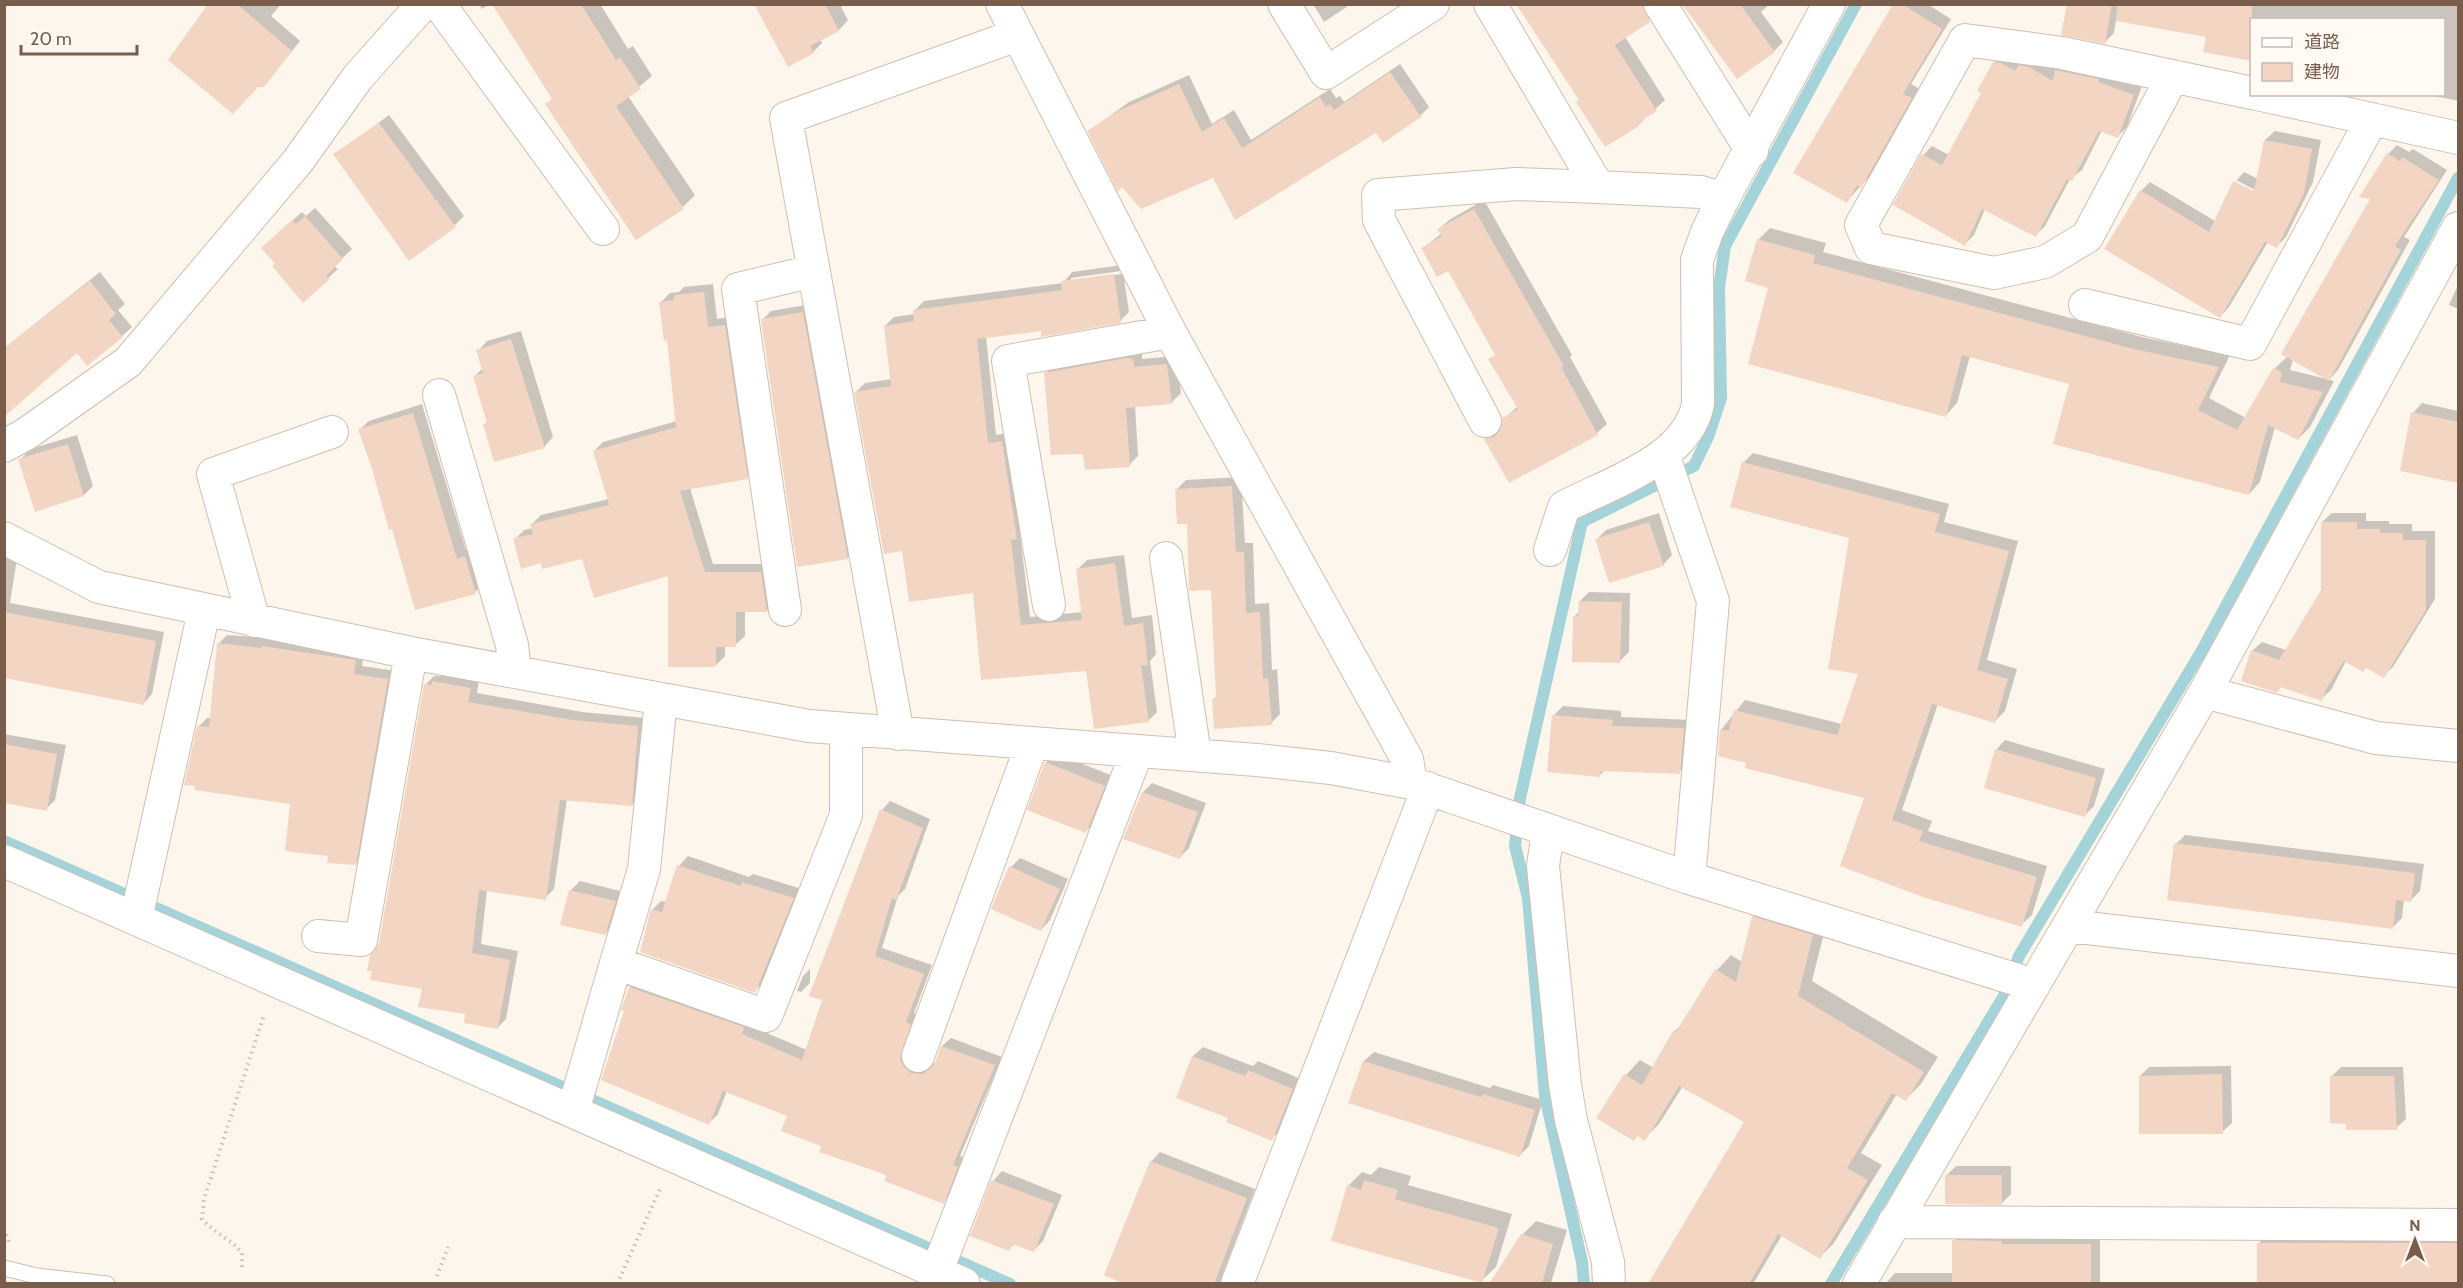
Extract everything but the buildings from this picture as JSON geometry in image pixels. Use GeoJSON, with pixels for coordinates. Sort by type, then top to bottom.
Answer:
{"type":"FeatureCollection","features":[{"type":"Feature","properties":{"kind":"street"},"geometry":{"type":"LineString","coordinates":[[4,446],[26,434],[128,362],[298,162],[358,77],[423,4]]}},
{"type":"Feature","properties":{"kind":"street"},"geometry":{"type":"LineString","coordinates":[[438,4],[603,229]]}},
{"type":"Feature","properties":{"kind":"street"},"geometry":{"type":"LineString","coordinates":[[1002,4],[1170,332],[1420,786],[1237,1284]]}},
{"type":"Feature","properties":{"kind":"street"},"geometry":{"type":"LineString","coordinates":[[1284,4],[1326,73],[1433,4]]}},
{"type":"Feature","properties":{"kind":"street"},"geometry":{"type":"LineString","coordinates":[[1490,4],[1598,187]]}},
{"type":"Feature","properties":{"kind":"street"},"geometry":{"type":"LineString","coordinates":[[1660,4],[1752,151]]}},
{"type":"Feature","properties":{"kind":"street"},"geometry":{"type":"LineString","coordinates":[[1689,879],[1713,602],[1669,471],[1695,420],[1698,404],[1697,260],[1707,232],[1723,200],[1752,151],[1830,4]]}},
{"type":"Feature","properties":{"kind":"street"},"geometry":{"type":"LineString","coordinates":[[898,734],[786,118],[1017,35]]}},
{"type":"Feature","properties":{"kind":"street"},"geometry":{"type":"LineString","coordinates":[[2173,76],[2087,237],[2045,262],[1994,273],[1871,248],[1862,225],[1965,40],[2062,53],[2173,76],[2250,93]]}},
{"type":"Feature","properties":{"kind":"street"},"geometry":{"type":"LineString","coordinates":[[2267,96],[2458,138]]}},
{"type":"Feature","properties":{"kind":"street"},"geometry":{"type":"LineString","coordinates":[[2085,304],[2250,344],[2373,119]]}},
{"type":"Feature","properties":{"kind":"street"},"geometry":{"type":"LineString","coordinates":[[1485,421],[1379,220],[1378,195],[1516,184],[1701,192],[1723,200]]}},
{"type":"Feature","properties":{"kind":"street"},"geometry":{"type":"LineString","coordinates":[[1859,1284],[1894,1222],[2019,980],[2070,926],[2205,692],[2458,228]]}},
{"type":"Feature","properties":{"kind":"street"},"geometry":{"type":"LineString","coordinates":[[784,610],[738,289],[813,271]]}},
{"type":"Feature","properties":{"kind":"street"},"geometry":{"type":"LineString","coordinates":[[1049,605],[1008,361],[1170,332]]}},
{"type":"Feature","properties":{"kind":"street"},"geometry":{"type":"LineString","coordinates":[[439,395],[512,645],[515,672]]}},
{"type":"Feature","properties":{"kind":"street"},"geometry":{"type":"LineString","coordinates":[[254,621],[213,474],[332,432]]}},
{"type":"Feature","properties":{"kind":"street"},"geometry":{"type":"LineString","coordinates":[[1550,550],[1564,507],[1669,471]]}},
{"type":"Feature","properties":{"kind":"street"},"geometry":{"type":"LineString","coordinates":[[4,538],[99,587],[411,653],[809,726],[1195,755],[1331,768],[1420,786],[1527,825],[1689,879],[2019,980]]}},
{"type":"Feature","properties":{"kind":"street"},"geometry":{"type":"LineString","coordinates":[[1166,558],[1195,755]]}},
{"type":"Feature","properties":{"kind":"street"},"geometry":{"type":"LineString","coordinates":[[139,908],[204,610]]}},
{"type":"Feature","properties":{"kind":"street"},"geometry":{"type":"LineString","coordinates":[[318,936],[362,940],[411,653]]}},
{"type":"Feature","properties":{"kind":"street"},"geometry":{"type":"LineString","coordinates":[[2205,692],[2376,738],[2458,746]]}},
{"type":"Feature","properties":{"kind":"street"},"geometry":{"type":"LineString","coordinates":[[576,1099],[644,869],[661,700]]}},
{"type":"Feature","properties":{"kind":"street"},"geometry":{"type":"LineString","coordinates":[[616,963],[766,1016],[846,815],[846,730]]}},
{"type":"Feature","properties":{"kind":"street"},"geometry":{"type":"LineString","coordinates":[[918,1056],[1032,744]]}},
{"type":"Feature","properties":{"kind":"street"},"geometry":{"type":"LineString","coordinates":[[4,861],[139,908],[275,980],[576,1099],[675,1157],[947,1266],[1137,752]]}},
{"type":"Feature","properties":{"kind":"street"},"geometry":{"type":"LineString","coordinates":[[1527,825],[1543,866],[1570,1120],[1608,1262],[1609,1284]]}},
{"type":"Feature","properties":{"kind":"street"},"geometry":{"type":"LineString","coordinates":[[2070,926],[2458,971]]}},
{"type":"Feature","properties":{"kind":"street"},"geometry":{"type":"LineString","coordinates":[[1894,1222],[2458,1225]]}},
{"type":"Feature","properties":{"kind":"lane"},"geometry":{"type":"LineString","coordinates":[[4,1268],[38,1276],[107,1284]]}},
{"type":"Feature","properties":{"kind":"path"},"geometry":{"type":"LineString","coordinates":[[242,1267],[242,1253],[234,1242],[213,1231],[202,1219],[204,1199],[275,980]]}},
{"type":"Feature","properties":{"kind":"path"},"geometry":{"type":"LineString","coordinates":[[617,1284],[675,1157]]}},
{"type":"Feature","properties":{"kind":"path"},"geometry":{"type":"LineString","coordinates":[[4,1229],[10,1244]]}},
{"type":"Feature","properties":{"kind":"path"},"geometry":{"type":"LineString","coordinates":[[437,1276],[448,1247]]}},
{"type":"Feature","properties":{"kind":"waterway"},"geometry":{"type":"LineString","coordinates":[[1584,1284],[1582,1262],[1545,1096],[1528,898],[1515,846],[1520,798],[1582,522],[1694,466],[1708,437],[1721,398],[1719,288],[1725,246],[1856,4]]}},
{"type":"Feature","properties":{"kind":"waterway"},"geometry":{"type":"LineString","coordinates":[[1831,1284],[2005,994],[2019,956],[2201,652],[2458,178]]}},
{"type":"Feature","properties":{"kind":"waterway"},"geometry":{"type":"LineString","coordinates":[[4,841],[1010,1284]]}}]}
